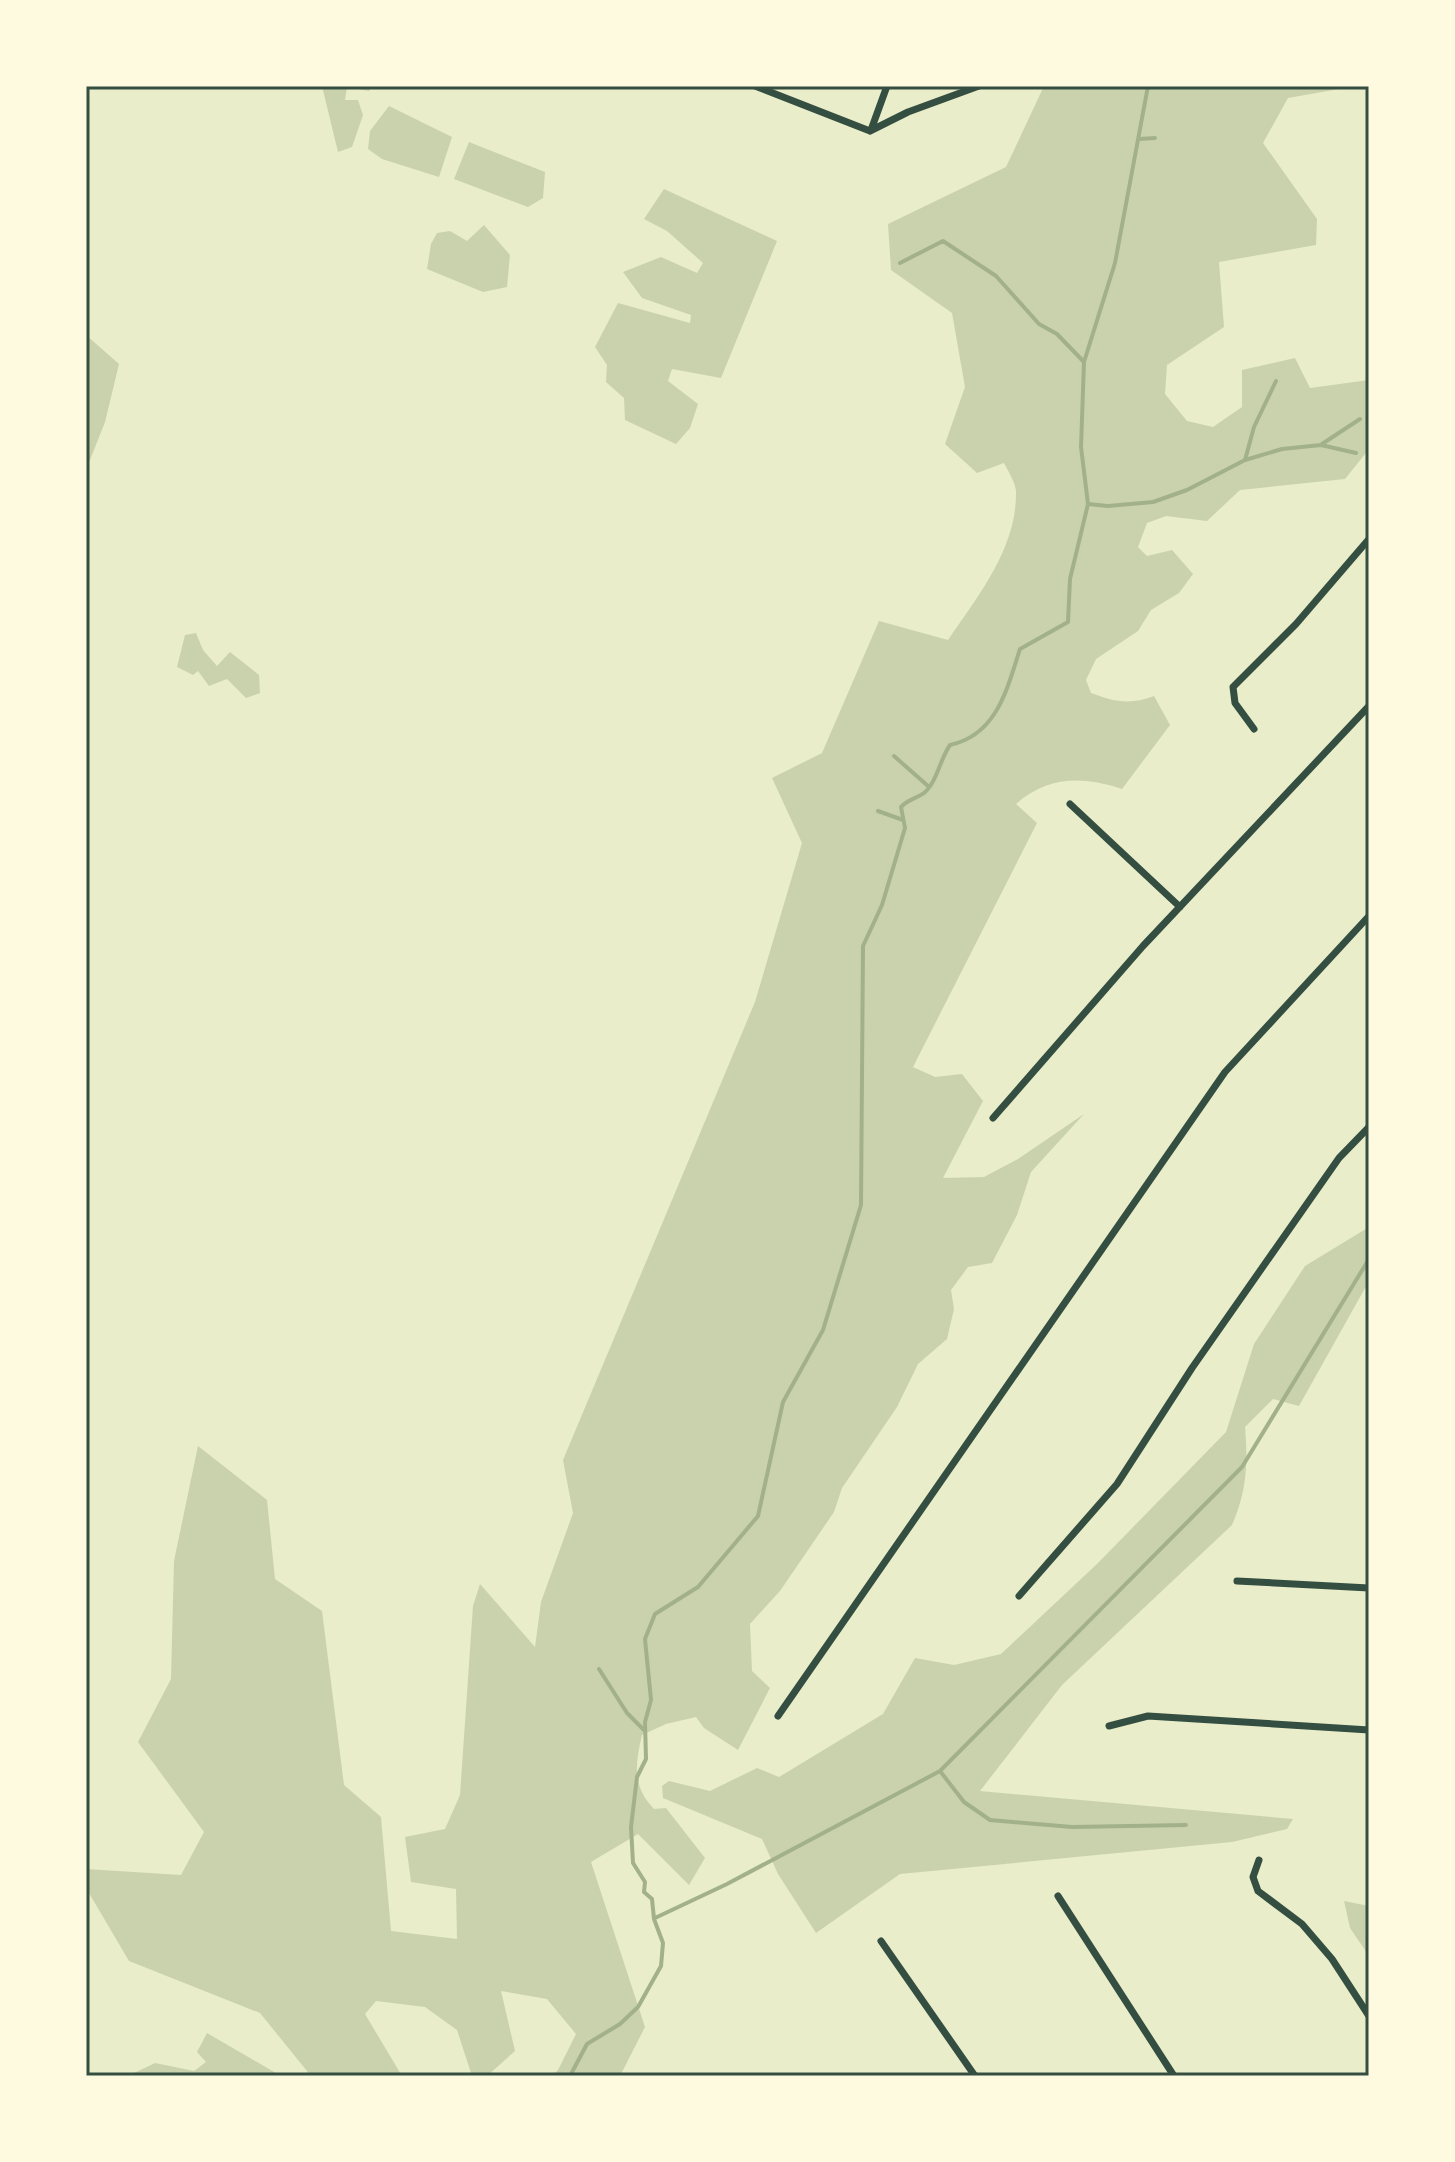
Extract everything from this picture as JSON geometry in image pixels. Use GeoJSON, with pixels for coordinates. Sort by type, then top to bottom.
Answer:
{"type":"FeatureCollection","features":[{"type":"Feature","properties":{"kind":"street"},"geometry":{"type":"LineString","coordinates":[[755,86],[870,131],[908,112],[979,86]]}},
{"type":"Feature","properties":{"kind":"street"},"geometry":{"type":"LineString","coordinates":[[870,131],[887,86]]}},
{"type":"Feature","properties":{"kind":"street"},"geometry":{"type":"LineString","coordinates":[[1254,729],[1235,703],[1233,687],[1296,624],[1369,539]]}},
{"type":"Feature","properties":{"kind":"street"},"geometry":{"type":"LineString","coordinates":[[993,1118],[1180,907],[1369,706]]}},
{"type":"Feature","properties":{"kind":"street"},"geometry":{"type":"LineString","coordinates":[[1070,804],[1180,907]]}},
{"type":"Feature","properties":{"kind":"street"},"geometry":{"type":"LineString","coordinates":[[778,1716],[1225,1072],[1369,916]]}},
{"type":"Feature","properties":{"kind":"street"},"geometry":{"type":"LineString","coordinates":[[1019,1596],[1117,1484],[1322,1183],[1369,1127]]}},
{"type":"Feature","properties":{"kind":"street"},"geometry":{"type":"LineString","coordinates":[[1237,1581],[1369,1588]]}},
{"type":"Feature","properties":{"kind":"street"},"geometry":{"type":"LineString","coordinates":[[1109,1726],[1148,1716],[1369,1730]]}},
{"type":"Feature","properties":{"kind":"street"},"geometry":{"type":"LineString","coordinates":[[1259,1860],[1253,1877],[1258,1891],[1302,1924],[1332,1959],[1369,2016]]}},
{"type":"Feature","properties":{"kind":"street"},"geometry":{"type":"LineString","coordinates":[[1058,1896],[1174,2076]]}},
{"type":"Feature","properties":{"kind":"street"},"geometry":{"type":"LineString","coordinates":[[881,1941],[975,2076]]}},
{"type":"Feature","properties":{"kind":"green space"},"geometry":{"type":"Polygon","coordinates":[[[322,86],[372,86],[369,91],[347,87],[345,100],[358,100],[363,115],[352,147],[338,152],[322,86]]]}},
{"type":"Feature","properties":{"kind":"green space"},"geometry":{"type":"Polygon","coordinates":[[[1044,86],[1356,86],[1288,98],[1263,143],[1317,219],[1316,245],[1219,262],[1224,327],[1167,365],[1165,394],[1187,421],[1213,427],[1242,407],[1242,370],[1295,358],[1310,388],[1369,380],[1369,449],[1345,479],[1240,490],[1207,521],[1166,516],[1147,523],[1138,547],[1147,556],[1172,550],[1193,574],[1179,593],[1151,610],[1138,631],[1096,659],[1086,680],[1091,693],[1108,699],[1130,701],[1154,696],[1170,725],[1122,789],[1093,782],[1066,781],[1040,788],[1016,804],[1037,823],[913,1067],[935,1077],[962,1074],[983,1101],[943,1178],[984,1177],[1018,1159],[1084,1114],[1031,1172],[1017,1215],[992,1263],[968,1267],[951,1290],[954,1309],[947,1339],[918,1364],[897,1407],[842,1488],[834,1512],[780,1591],[750,1624],[752,1671],[770,1688],[738,1750],[704,1728],[696,1717],[666,1724],[642,1735],[637,1775],[642,1792],[654,1809],[666,1808],[705,1858],[689,1885],[638,1834],[591,1862],[645,2027],[620,2076],[552,2076],[576,2034],[547,1999],[501,1991],[515,2051],[487,2076],[472,2076],[457,2030],[425,2007],[376,2001],[365,2014],[402,2076],[311,2076],[260,2013],[129,1961],[86,1888],[86,1869],[181,1875],[204,1832],[138,1742],[171,1679],[174,1561],[198,1446],[267,1500],[275,1579],[322,1611],[344,1785],[381,1817],[391,1931],[457,1939],[456,1889],[411,1882],[405,1837],[445,1829],[460,1795],[473,1606],[480,1584],[535,1647],[541,1602],[573,1513],[563,1460],[755,1002],[802,843],[772,778],[822,753],[879,621],[948,640],[994,570],[1010,533],[1016,492],[1004,463],[977,473],[945,444],[965,387],[952,313],[891,270],[888,224],[1006,167],[1044,86]]]}},
{"type":"Feature","properties":{"kind":"green space"},"geometry":{"type":"Polygon","coordinates":[[[389,106],[452,137],[439,177],[382,159],[368,149],[370,131],[389,106]]]}},
{"type":"Feature","properties":{"kind":"green space"},"geometry":{"type":"Polygon","coordinates":[[[469,142],[545,172],[543,198],[528,207],[454,179],[469,142]]]}},
{"type":"Feature","properties":{"kind":"green space"},"geometry":{"type":"Polygon","coordinates":[[[664,189],[777,241],[721,378],[672,369],[668,381],[698,404],[690,428],[676,444],[625,420],[624,398],[606,382],[607,365],[595,347],[618,303],[690,323],[691,315],[642,298],[623,272],[661,257],[697,273],[703,263],[667,231],[644,219],[664,189]]]}},
{"type":"Feature","properties":{"kind":"green space"},"geometry":{"type":"Polygon","coordinates":[[[484,225],[510,255],[507,287],[483,292],[427,269],[431,244],[437,233],[450,231],[467,241],[484,225]]]}},
{"type":"Feature","properties":{"kind":"green space"},"geometry":{"type":"Polygon","coordinates":[[[86,335],[119,364],[105,422],[86,470],[86,335]]]}},
{"type":"Feature","properties":{"kind":"green space"},"geometry":{"type":"Polygon","coordinates":[[[196,633],[203,650],[217,666],[230,652],[259,675],[260,693],[246,698],[227,679],[209,686],[198,671],[193,675],[177,667],[185,635],[196,633]]]}},
{"type":"Feature","properties":{"kind":"green space"},"geometry":{"type":"Polygon","coordinates":[[[1369,1227],[1369,1281],[1299,1406],[1273,1399],[1245,1427],[1245,1477],[1232,1525],[1062,1685],[980,1791],[1293,1819],[1287,1829],[1232,1842],[900,1874],[816,1933],[778,1874],[762,1839],[663,1798],[662,1786],[669,1781],[710,1791],[757,1768],[779,1777],[883,1714],[915,1658],[954,1665],[1001,1654],[1098,1563],[1226,1432],[1254,1344],[1305,1266],[1369,1227]]]}},
{"type":"Feature","properties":{"kind":"green space"},"geometry":{"type":"Polygon","coordinates":[[[1344,1901],[1369,1906],[1369,1956],[1350,1928],[1344,1901]]]}},
{"type":"Feature","properties":{"kind":"green space"},"geometry":{"type":"Polygon","coordinates":[[[207,2033],[281,2076],[128,2076],[155,2063],[194,2071],[206,2062],[197,2052],[207,2033]]]}},
{"type":"Feature","properties":{"kind":"waterway"},"geometry":{"type":"LineString","coordinates":[[570,2076],[587,2044],[620,2024],[638,2007],[661,1966],[663,1943],[654,1919],[652,1899],[644,1892],[645,1882],[633,1863],[631,1827],[637,1777],[646,1759],[645,1722],[651,1700],[645,1639],[655,1614],[698,1587],[758,1516],[783,1402],[823,1330],[861,1205],[863,946],[882,905],[905,828],[901,807],[928,788],[950,745],[966,740],[989,721],[1005,694],[1020,649],[1068,622],[1070,579],[1088,504],[1081,447],[1084,362],[1115,263],[1148,86]]}},
{"type":"Feature","properties":{"kind":"waterway"},"geometry":{"type":"LineString","coordinates":[[1139,139],[1155,138]]}},
{"type":"Feature","properties":{"kind":"waterway"},"geometry":{"type":"LineString","coordinates":[[900,263],[943,241],[996,276],[1039,324],[1057,334],[1084,362]]}},
{"type":"Feature","properties":{"kind":"waterway"},"geometry":{"type":"LineString","coordinates":[[1245,460],[1254,427],[1276,381]]}},
{"type":"Feature","properties":{"kind":"waterway"},"geometry":{"type":"LineString","coordinates":[[1322,444],[1360,419]]}},
{"type":"Feature","properties":{"kind":"waterway"},"geometry":{"type":"LineString","coordinates":[[1088,504],[1108,506],[1153,502],[1187,490],[1245,460],[1282,449],[1321,445],[1356,453]]}},
{"type":"Feature","properties":{"kind":"waterway"},"geometry":{"type":"LineString","coordinates":[[894,756],[928,786]]}},
{"type":"Feature","properties":{"kind":"waterway"},"geometry":{"type":"LineString","coordinates":[[878,811],[903,820]]}},
{"type":"Feature","properties":{"kind":"waterway"},"geometry":{"type":"LineString","coordinates":[[655,1918],[727,1884],[940,1771],[1242,1467],[1369,1259]]}},
{"type":"Feature","properties":{"kind":"waterway"},"geometry":{"type":"LineString","coordinates":[[599,1669],[627,1713],[644,1730]]}},
{"type":"Feature","properties":{"kind":"waterway"},"geometry":{"type":"LineString","coordinates":[[940,1771],[964,1802],[990,1820],[1072,1827],[1186,1825]]}}]}
